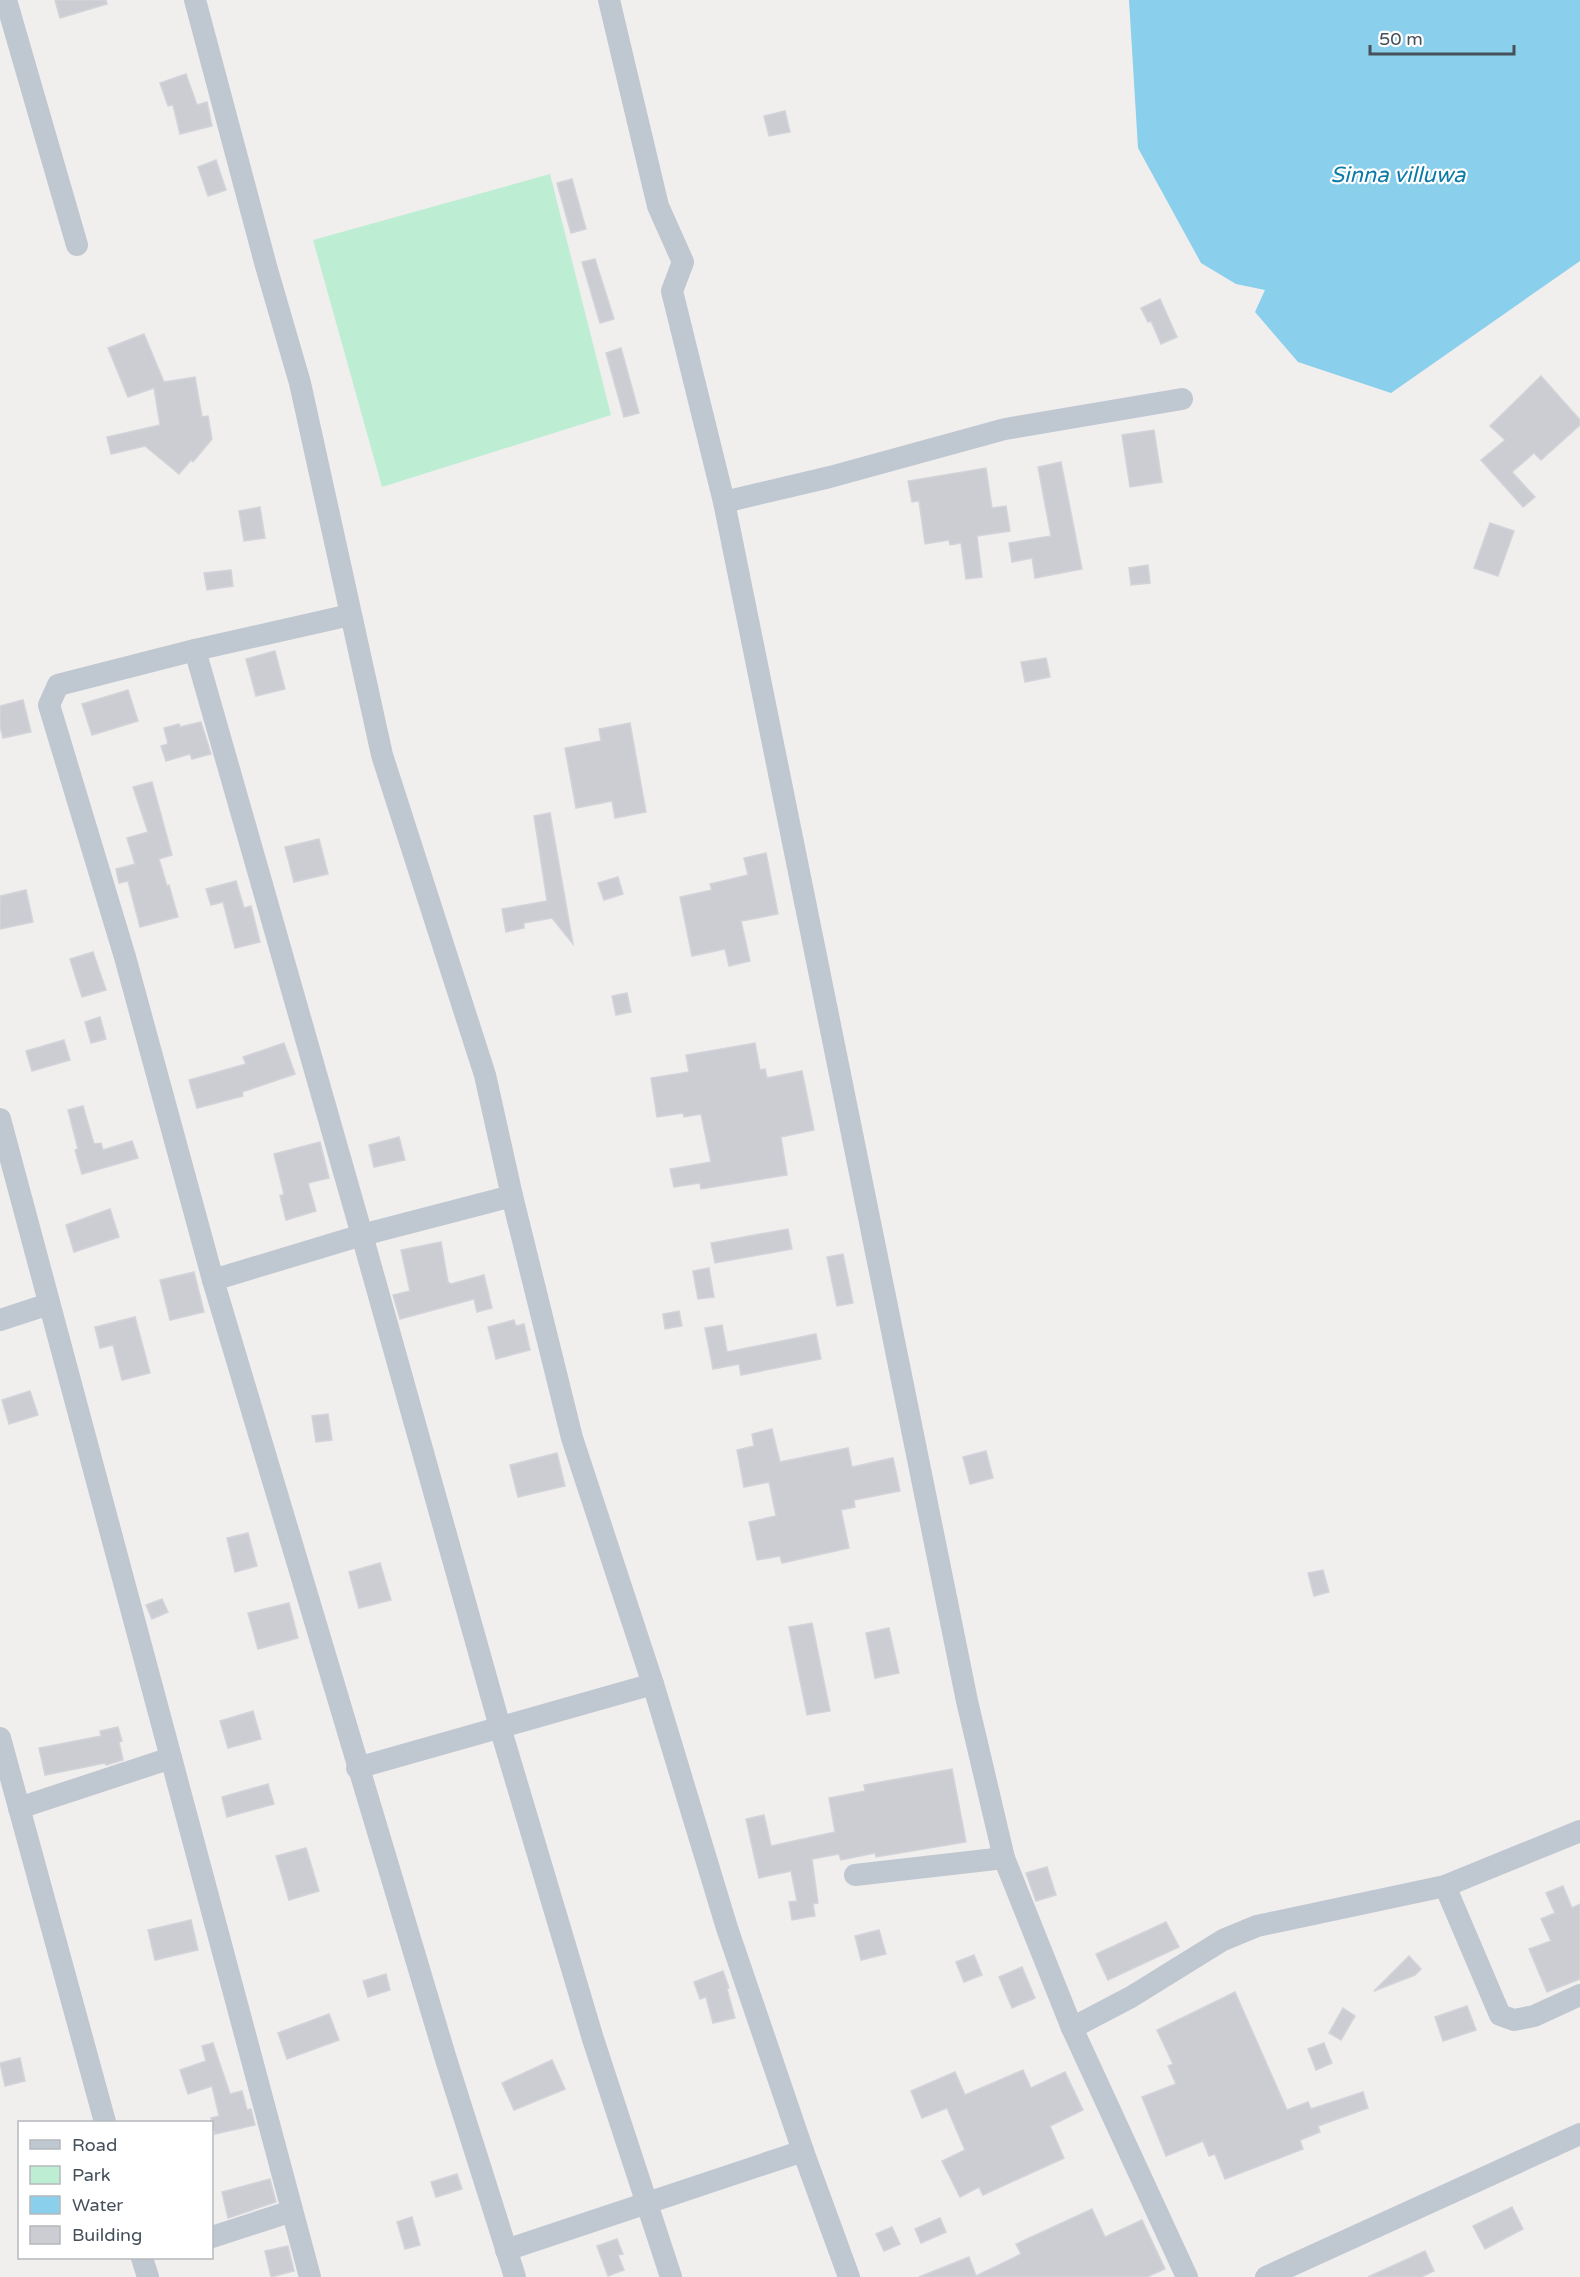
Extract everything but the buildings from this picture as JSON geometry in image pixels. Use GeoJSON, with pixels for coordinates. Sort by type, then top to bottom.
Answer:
{"type":"FeatureCollection","features":[{"type":"Feature","properties":{"kind":"street"},"geometry":{"type":"LineString","coordinates":[[6,0],[77,245]]}},
{"type":"Feature","properties":{"kind":"street"},"geometry":{"type":"LineString","coordinates":[[195,0],[266,266],[300,383],[382,755],[485,1075],[512,1196],[572,1437],[653,1684],[727,1928],[803,2151],[849,2277]]}},
{"type":"Feature","properties":{"kind":"street"},"geometry":{"type":"LineString","coordinates":[[609,0],[658,206],[683,262],[672,291],[724,502],[967,1701],[1004,1858],[1072,2028],[1187,2277]]}},
{"type":"Feature","properties":{"kind":"street"},"geometry":{"type":"LineString","coordinates":[[724,502],[830,477],[1005,429],[1182,399]]}},
{"type":"Feature","properties":{"kind":"street"},"geometry":{"type":"LineString","coordinates":[[350,615],[195,650],[58,685],[49,705],[125,957],[213,1280],[357,1768],[441,2045],[515,2277]]}},
{"type":"Feature","properties":{"kind":"street"},"geometry":{"type":"LineString","coordinates":[[195,650],[500,1727],[593,2039],[671,2277]]}},
{"type":"Feature","properties":{"kind":"street"},"geometry":{"type":"LineString","coordinates":[[0,1119],[310,2277]]}},
{"type":"Feature","properties":{"kind":"street"},"geometry":{"type":"LineString","coordinates":[[213,1280],[362,1235],[512,1196]]}},
{"type":"Feature","properties":{"kind":"street"},"geometry":{"type":"LineString","coordinates":[[0,1320],[49,1305]]}},
{"type":"Feature","properties":{"kind":"street"},"geometry":{"type":"LineString","coordinates":[[357,1768],[653,1684]]}},
{"type":"Feature","properties":{"kind":"street"},"geometry":{"type":"LineString","coordinates":[[0,1738],[105,2121]]}},
{"type":"Feature","properties":{"kind":"street"},"geometry":{"type":"LineString","coordinates":[[19,1808],[171,1758]]}},
{"type":"Feature","properties":{"kind":"street"},"geometry":{"type":"LineString","coordinates":[[1072,2028],[1131,1997],[1223,1940],[1257,1926],[1445,1886],[1580,1831]]}},
{"type":"Feature","properties":{"kind":"street"},"geometry":{"type":"LineString","coordinates":[[855,1875],[1004,1858]]}},
{"type":"Feature","properties":{"kind":"street"},"geometry":{"type":"LineString","coordinates":[[1445,1886],[1500,2015],[1514,2020],[1534,2016],[1580,1995]]}},
{"type":"Feature","properties":{"kind":"street"},"geometry":{"type":"LineString","coordinates":[[1266,2277],[1580,2134]]}},
{"type":"Feature","properties":{"kind":"street"},"geometry":{"type":"LineString","coordinates":[[506,2250],[803,2151]]}},
{"type":"Feature","properties":{"kind":"street"},"geometry":{"type":"LineString","coordinates":[[213,2236],[292,2211]]}},
{"type":"Feature","properties":{"kind":"street"},"geometry":{"type":"LineString","coordinates":[[143,2259],[148,2277]]}},
{"type":"Feature","properties":{"kind":"green space"},"geometry":{"type":"Polygon","coordinates":[[[550,174],[611,415],[382,487],[313,240],[550,174]]]}},
{"type":"Feature","properties":{"kind":"water","name":"Sinna villuwa"},"geometry":{"type":"Polygon","coordinates":[[[1129,0],[1580,0],[1580,261],[1391,393],[1298,362],[1255,312],[1265,290],[1236,284],[1201,263],[1138,148],[1129,0]]]}}]}
